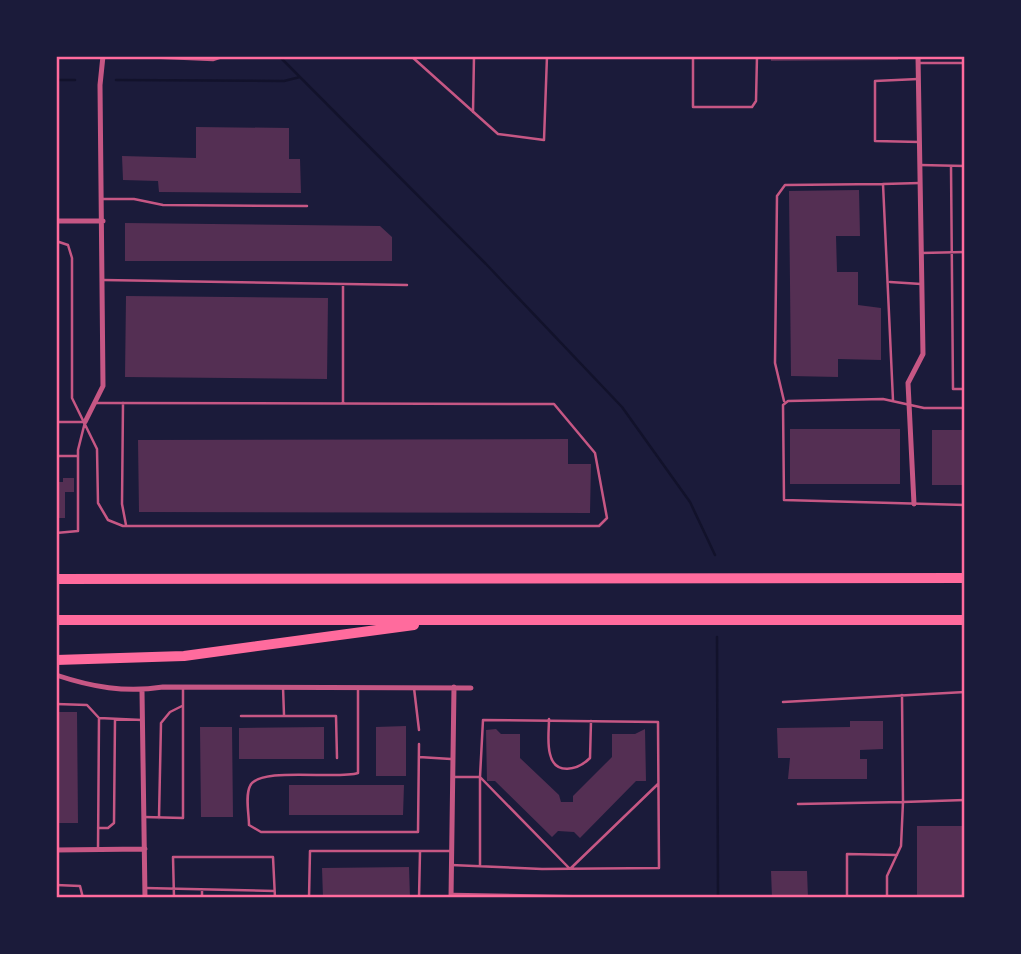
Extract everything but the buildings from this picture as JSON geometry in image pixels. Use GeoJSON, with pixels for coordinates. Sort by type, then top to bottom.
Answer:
{"type":"FeatureCollection","features":[{"type":"Feature","properties":{"kind":"highway"},"geometry":{"type":"LineString","coordinates":[[56,579],[965,578]]}},
{"type":"Feature","properties":{"kind":"highway"},"geometry":{"type":"LineString","coordinates":[[56,620],[965,620]]}},
{"type":"Feature","properties":{"kind":"highway"},"geometry":{"type":"LineString","coordinates":[[56,660],[184,656],[453,620]]}},
{"type":"Feature","properties":{"kind":"street"},"geometry":{"type":"LineString","coordinates":[[85,422],[103,386],[100,85],[103,56]]}},
{"type":"Feature","properties":{"kind":"street"},"geometry":{"type":"LineString","coordinates":[[914,504],[908,383],[923,354],[918,59]]}},
{"type":"Feature","properties":{"kind":"street"},"geometry":{"type":"LineString","coordinates":[[56,221],[103,221]]}},
{"type":"Feature","properties":{"kind":"street"},"geometry":{"type":"LineString","coordinates":[[56,675],[94,687],[142,691],[183,687],[471,688]]}},
{"type":"Feature","properties":{"kind":"street"},"geometry":{"type":"LineString","coordinates":[[451,896],[454,687]]}},
{"type":"Feature","properties":{"kind":"street"},"geometry":{"type":"LineString","coordinates":[[142,691],[145,898]]}},
{"type":"Feature","properties":{"kind":"street"},"geometry":{"type":"LineString","coordinates":[[56,850],[145,849]]}},
{"type":"Feature","properties":{"kind":"lane"},"geometry":{"type":"LineString","coordinates":[[56,57],[71,56]]}},
{"type":"Feature","properties":{"kind":"lane"},"geometry":{"type":"LineString","coordinates":[[120,56],[225,56]]}},
{"type":"Feature","properties":{"kind":"lane"},"geometry":{"type":"LineString","coordinates":[[411,56],[498,134],[544,140],[547,56]]}},
{"type":"Feature","properties":{"kind":"lane"},"geometry":{"type":"LineString","coordinates":[[473,112],[474,56]]}},
{"type":"Feature","properties":{"kind":"lane"},"geometry":{"type":"LineString","coordinates":[[692,56],[693,107],[752,107],[756,101],[757,56]]}},
{"type":"Feature","properties":{"kind":"lane"},"geometry":{"type":"LineString","coordinates":[[947,56],[947,63]]}},
{"type":"Feature","properties":{"kind":"lane"},"geometry":{"type":"LineString","coordinates":[[918,59],[965,63]]}},
{"type":"Feature","properties":{"kind":"lane"},"geometry":{"type":"LineString","coordinates":[[919,79],[875,81],[875,141],[920,142]]}},
{"type":"Feature","properties":{"kind":"lane"},"geometry":{"type":"LineString","coordinates":[[920,165],[965,166]]}},
{"type":"Feature","properties":{"kind":"lane"},"geometry":{"type":"LineString","coordinates":[[951,166],[953,389],[965,389]]}},
{"type":"Feature","properties":{"kind":"lane"},"geometry":{"type":"LineString","coordinates":[[920,183],[785,185],[777,196],[775,363],[784,402],[784,500],[965,505]]}},
{"type":"Feature","properties":{"kind":"lane"},"geometry":{"type":"LineString","coordinates":[[883,184],[890,282],[893,400]]}},
{"type":"Feature","properties":{"kind":"lane"},"geometry":{"type":"LineString","coordinates":[[102,199],[134,199],[163,205],[307,205]]}},
{"type":"Feature","properties":{"kind":"lane"},"geometry":{"type":"LineString","coordinates":[[56,241],[68,245],[72,258],[72,398],[97,449],[99,509],[108,520],[126,526],[599,526],[607,518],[595,453],[554,404],[96,403]]}},
{"type":"Feature","properties":{"kind":"lane"},"geometry":{"type":"LineString","coordinates":[[921,253],[965,252]]}},
{"type":"Feature","properties":{"kind":"lane"},"geometry":{"type":"LineString","coordinates":[[103,280],[407,285]]}},
{"type":"Feature","properties":{"kind":"lane"},"geometry":{"type":"LineString","coordinates":[[890,282],[922,284]]}},
{"type":"Feature","properties":{"kind":"lane"},"geometry":{"type":"LineString","coordinates":[[342,403],[343,284]]}},
{"type":"Feature","properties":{"kind":"lane"},"geometry":{"type":"LineString","coordinates":[[784,402],[893,400],[924,408],[965,408]]}},
{"type":"Feature","properties":{"kind":"lane"},"geometry":{"type":"LineString","coordinates":[[123,403],[122,504],[126,526]]}},
{"type":"Feature","properties":{"kind":"lane"},"geometry":{"type":"LineString","coordinates":[[56,422],[85,422]]}},
{"type":"Feature","properties":{"kind":"lane"},"geometry":{"type":"LineString","coordinates":[[56,533],[78,531],[78,456],[85,422]]}},
{"type":"Feature","properties":{"kind":"lane"},"geometry":{"type":"LineString","coordinates":[[56,456],[78,456]]}},
{"type":"Feature","properties":{"kind":"lane"},"geometry":{"type":"LineString","coordinates":[[144,817],[183,818],[183,687]]}},
{"type":"Feature","properties":{"kind":"lane"},"geometry":{"type":"LineString","coordinates":[[283,687],[284,715]]}},
{"type":"Feature","properties":{"kind":"lane"},"geometry":{"type":"LineString","coordinates":[[358,687],[358,773],[276,775],[254,781],[249,787],[249,825],[261,832],[418,832],[419,744]]}},
{"type":"Feature","properties":{"kind":"lane"},"geometry":{"type":"LineString","coordinates":[[414,687],[419,730]]}},
{"type":"Feature","properties":{"kind":"lane"},"geometry":{"type":"LineString","coordinates":[[783,702],[965,692]]}},
{"type":"Feature","properties":{"kind":"lane"},"geometry":{"type":"LineString","coordinates":[[887,898],[887,876],[901,846],[902,695]]}},
{"type":"Feature","properties":{"kind":"lane"},"geometry":{"type":"LineString","coordinates":[[56,704],[87,705],[99,718],[97,850]]}},
{"type":"Feature","properties":{"kind":"lane"},"geometry":{"type":"LineString","coordinates":[[159,818],[161,723],[170,712],[183,705]]}},
{"type":"Feature","properties":{"kind":"lane"},"geometry":{"type":"LineString","coordinates":[[241,716],[336,716],[337,758]]}},
{"type":"Feature","properties":{"kind":"lane"},"geometry":{"type":"LineString","coordinates":[[99,718],[142,720]]}},
{"type":"Feature","properties":{"kind":"lane"},"geometry":{"type":"LineString","coordinates":[[98,828],[108,828],[114,823],[115,719]]}},
{"type":"Feature","properties":{"kind":"lane"},"geometry":{"type":"LineString","coordinates":[[549,719],[550,755],[555,764],[565,769],[575,769],[590,758],[591,720]]}},
{"type":"Feature","properties":{"kind":"lane"},"geometry":{"type":"LineString","coordinates":[[451,864],[480,866],[570,869],[659,868],[658,722],[483,720],[480,866]]}},
{"type":"Feature","properties":{"kind":"lane"},"geometry":{"type":"LineString","coordinates":[[419,757],[453,759]]}},
{"type":"Feature","properties":{"kind":"lane"},"geometry":{"type":"LineString","coordinates":[[453,777],[480,777],[570,869]]}},
{"type":"Feature","properties":{"kind":"lane"},"geometry":{"type":"LineString","coordinates":[[570,869],[658,784]]}},
{"type":"Feature","properties":{"kind":"lane"},"geometry":{"type":"LineString","coordinates":[[798,804],[965,800]]}},
{"type":"Feature","properties":{"kind":"lane"},"geometry":{"type":"LineString","coordinates":[[309,898],[310,851],[452,851]]}},
{"type":"Feature","properties":{"kind":"lane"},"geometry":{"type":"LineString","coordinates":[[419,898],[420,852]]}},
{"type":"Feature","properties":{"kind":"lane"},"geometry":{"type":"LineString","coordinates":[[847,898],[847,854],[897,855]]}},
{"type":"Feature","properties":{"kind":"lane"},"geometry":{"type":"LineString","coordinates":[[174,898],[173,858],[273,857],[275,898]]}},
{"type":"Feature","properties":{"kind":"lane"},"geometry":{"type":"LineString","coordinates":[[56,885],[80,886],[83,898]]}},
{"type":"Feature","properties":{"kind":"lane"},"geometry":{"type":"LineString","coordinates":[[145,888],[275,891]]}},
{"type":"Feature","properties":{"kind":"lane"},"geometry":{"type":"LineString","coordinates":[[202,890],[202,898]]}},
{"type":"Feature","properties":{"kind":"lane"},"geometry":{"type":"LineString","coordinates":[[451,896],[664,898]]}},
{"type":"Feature","properties":{"kind":"waterway"},"geometry":{"type":"LineString","coordinates":[[279,56],[486,264],[622,407],[690,502],[715,555]]}},
{"type":"Feature","properties":{"kind":"waterway"},"geometry":{"type":"LineString","coordinates":[[116,80],[284,81],[300,77]]}},
{"type":"Feature","properties":{"kind":"waterway"},"geometry":{"type":"LineString","coordinates":[[56,80],[75,80]]}},
{"type":"Feature","properties":{"kind":"waterway"},"geometry":{"type":"LineString","coordinates":[[717,637],[718,898]]}}]}
